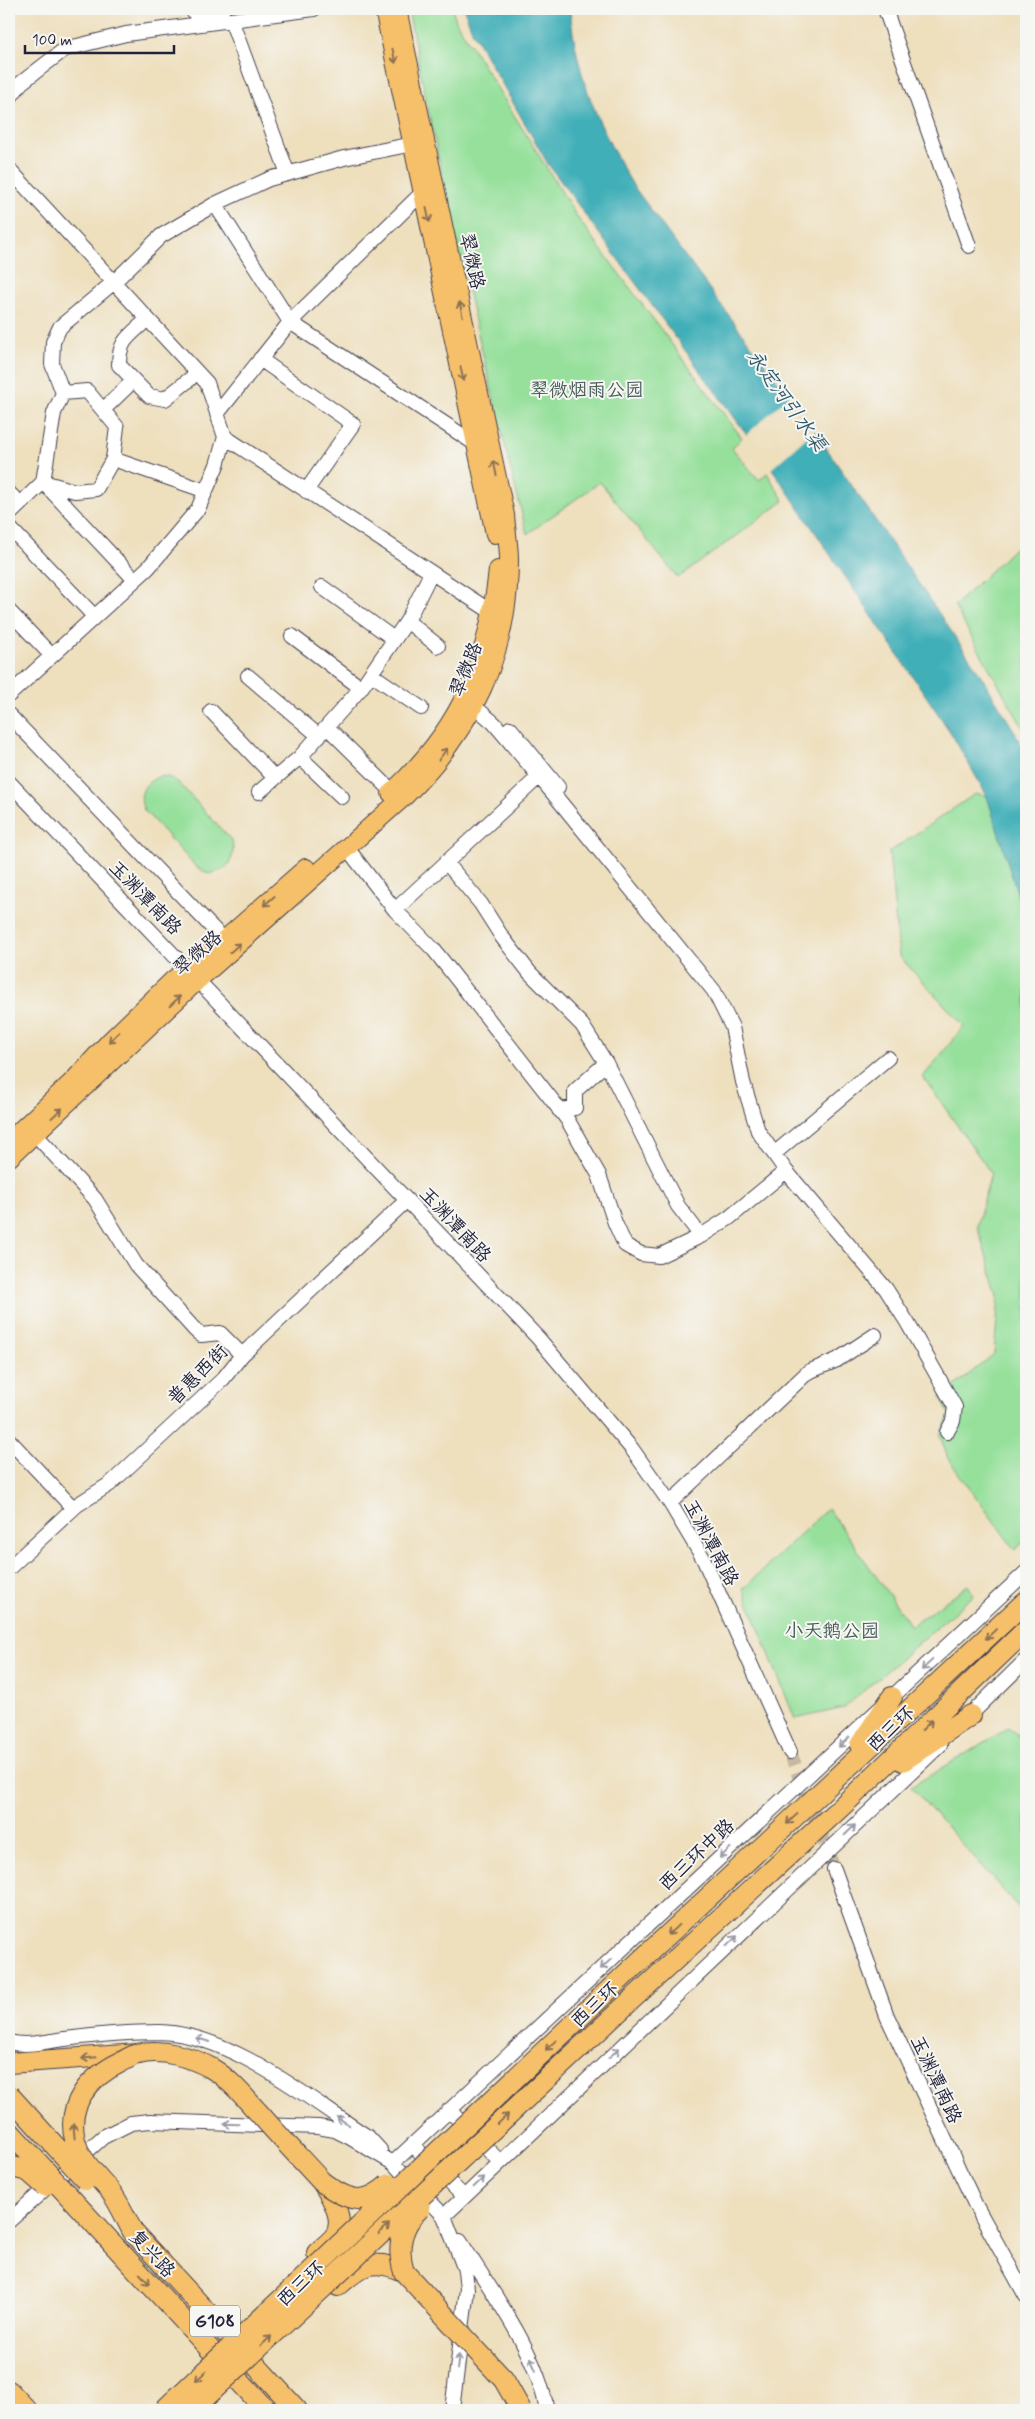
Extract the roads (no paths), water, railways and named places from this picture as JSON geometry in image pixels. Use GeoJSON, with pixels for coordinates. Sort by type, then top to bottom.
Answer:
{"type":"FeatureCollection","features":[{"type":"Feature","properties":{"kind":"highway","name":"西三环"},"geometry":{"type":"LineString","coordinates":[[164,2410],[297,2298],[434,2169],[612,1987],[1026,1601]]}},
{"type":"Feature","properties":{"kind":"highway","name":"西三环"},"geometry":{"type":"LineString","coordinates":[[434,2169],[627,2004],[854,1795],[1026,1630]]}},
{"type":"Feature","properties":{"kind":"highway"},"geometry":{"type":"LineString","coordinates":[[840,1774],[892,1697]]}},
{"type":"Feature","properties":{"kind":"highway"},"geometry":{"type":"LineString","coordinates":[[854,1795],[971,1715]]}},
{"type":"Feature","properties":{"kind":"highway"},"geometry":{"type":"LineString","coordinates":[[9,2063],[138,2054],[171,2054],[200,2062],[212,2068],[236,2089],[322,2182],[346,2197],[372,2198],[408,2167],[434,2169],[437,2192],[412,2215],[404,2230],[400,2251],[404,2272]]}},
{"type":"Feature","properties":{"kind":"highway"},"geometry":{"type":"LineString","coordinates":[[133,2232],[112,2194],[85,2163],[78,2150],[73,2131],[73,2120],[81,2095],[90,2082],[111,2067],[138,2054]]}},
{"type":"Feature","properties":{"kind":"highway","name":"复兴路"},"geometry":{"type":"LineString","coordinates":[[9,2095],[297,2410]]}},
{"type":"Feature","properties":{"kind":"highway","name":"复兴路"},"geometry":{"type":"LineString","coordinates":[[9,2131],[266,2410]]}},
{"type":"Feature","properties":{"kind":"highway"},"geometry":{"type":"LineString","coordinates":[[9,2166],[28,2171],[37,2177],[74,2216],[112,2243]]}},
{"type":"Feature","properties":{"kind":"highway"},"geometry":{"type":"LineString","coordinates":[[322,2182],[336,2210],[338,2227],[335,2235],[304,2266],[297,2298],[321,2302],[357,2269],[364,2266],[391,2266],[404,2272],[504,2380],[521,2410]]}},
{"type":"Feature","properties":{"kind":"highway","name":"西三环"},"geometry":{"type":"LineString","coordinates":[[192,2410],[297,2298]]}},
{"type":"Feature","properties":{"kind":"highway"},"geometry":{"type":"LineString","coordinates":[[9,2391],[26,2410]]}},
{"type":"Feature","properties":{"kind":"main road","name":"翠微路"},"geometry":{"type":"LineString","coordinates":[[9,1141],[73,1081],[130,1021],[193,974],[347,848],[432,769],[455,738],[473,700],[488,639],[498,562],[493,517],[384,9]]}},
{"type":"Feature","properties":{"kind":"main road","name":"翠微路"},"geometry":{"type":"LineString","coordinates":[[9,1158],[193,974],[224,940],[392,791],[422,760],[486,682],[499,644],[507,603],[509,559],[505,515],[397,9]]}},
{"type":"Feature","properties":{"kind":"street"},"geometry":{"type":"LineString","coordinates":[[192,9],[195,14],[214,15],[314,9]]}},
{"type":"Feature","properties":{"kind":"street"},"geometry":{"type":"LineString","coordinates":[[885,9],[969,246]]}},
{"type":"Feature","properties":{"kind":"street"},"geometry":{"type":"LineString","coordinates":[[9,99],[21,83],[65,49],[126,34],[227,15]]}},
{"type":"Feature","properties":{"kind":"street"},"geometry":{"type":"LineString","coordinates":[[227,15],[288,174]]}},
{"type":"Feature","properties":{"kind":"street"},"geometry":{"type":"LineString","coordinates":[[9,514],[44,482],[54,413],[62,392],[52,364],[53,342],[60,327],[114,282],[161,236],[215,204],[269,179],[344,158],[413,144]]}},
{"type":"Feature","properties":{"kind":"street"},"geometry":{"type":"LineString","coordinates":[[9,169],[207,384],[225,437],[217,465],[198,509],[148,568],[10,693]]}},
{"type":"Feature","properties":{"kind":"street"},"geometry":{"type":"LineString","coordinates":[[217,414],[290,322],[423,192]]}},
{"type":"Feature","properties":{"kind":"street"},"geometry":{"type":"LineString","coordinates":[[215,204],[290,322],[477,445]]}},
{"type":"Feature","properties":{"kind":"street"},"geometry":{"type":"LineString","coordinates":[[141,325],[128,336],[119,349],[119,365],[132,381],[149,396],[165,399],[190,379]]}},
{"type":"Feature","properties":{"kind":"street"},"geometry":{"type":"LineString","coordinates":[[260,359],[353,424],[306,491]]}},
{"type":"Feature","properties":{"kind":"street"},"geometry":{"type":"LineString","coordinates":[[104,409],[132,381]]}},
{"type":"Feature","properties":{"kind":"street"},"geometry":{"type":"LineString","coordinates":[[44,482],[75,491],[96,489],[112,459],[117,427],[104,409],[87,391],[62,392]]}},
{"type":"Feature","properties":{"kind":"street"},"geometry":{"type":"LineString","coordinates":[[225,437],[492,613]]}},
{"type":"Feature","properties":{"kind":"street"},"geometry":{"type":"LineString","coordinates":[[112,459],[206,491]]}},
{"type":"Feature","properties":{"kind":"street"},"geometry":{"type":"LineString","coordinates":[[44,482],[135,580]]}},
{"type":"Feature","properties":{"kind":"street"},"geometry":{"type":"LineString","coordinates":[[9,493],[20,504]]}},
{"type":"Feature","properties":{"kind":"street"},"geometry":{"type":"LineString","coordinates":[[9,527],[94,616]]}},
{"type":"Feature","properties":{"kind":"street"},"geometry":{"type":"LineString","coordinates":[[259,792],[300,756],[361,688],[407,621],[431,573]]}},
{"type":"Feature","properties":{"kind":"street"},"geometry":{"type":"LineString","coordinates":[[322,587],[394,640]]}},
{"type":"Feature","properties":{"kind":"street"},"geometry":{"type":"LineString","coordinates":[[9,611],[52,656]]}},
{"type":"Feature","properties":{"kind":"street"},"geometry":{"type":"LineString","coordinates":[[407,621],[438,646]]}},
{"type":"Feature","properties":{"kind":"street"},"geometry":{"type":"LineString","coordinates":[[292,636],[361,688]]}},
{"type":"Feature","properties":{"kind":"street"},"geometry":{"type":"LineString","coordinates":[[371,674],[421,708]]}},
{"type":"Feature","properties":{"kind":"street"},"geometry":{"type":"LineString","coordinates":[[248,676],[323,731],[392,791]]}},
{"type":"Feature","properties":{"kind":"street"},"geometry":{"type":"LineString","coordinates":[[473,700],[541,774],[714,991],[732,1027],[748,1098],[758,1131],[786,1171],[886,1289],[907,1322],[955,1407],[953,1421],[947,1432]]}},
{"type":"Feature","properties":{"kind":"street"},"geometry":{"type":"LineString","coordinates":[[211,711],[275,778]]}},
{"type":"Feature","properties":{"kind":"street"},"geometry":{"type":"LineString","coordinates":[[9,715],[224,940]]}},
{"type":"Feature","properties":{"kind":"street"},"geometry":{"type":"LineString","coordinates":[[300,756],[342,797]]}},
{"type":"Feature","properties":{"kind":"street"},"geometry":{"type":"LineString","coordinates":[[396,910],[541,774]]}},
{"type":"Feature","properties":{"kind":"street","name":"玉渊潭南路"},"geometry":{"type":"LineString","coordinates":[[9,782],[538,1338],[632,1449],[670,1503],[703,1558],[790,1752]]}},
{"type":"Feature","properties":{"kind":"street"},"geometry":{"type":"LineString","coordinates":[[347,848],[396,910],[434,950],[567,1119],[599,1175],[615,1223],[625,1245],[641,1254],[659,1256],[701,1236],[728,1218],[786,1171]]}},
{"type":"Feature","properties":{"kind":"street"},"geometry":{"type":"LineString","coordinates":[[446,862],[481,904],[502,937],[530,973],[582,1025],[606,1063],[678,1206],[701,1236]]}},
{"type":"Feature","properties":{"kind":"street"},"geometry":{"type":"LineString","coordinates":[[775,1153],[888,1058]]}},
{"type":"Feature","properties":{"kind":"street"},"geometry":{"type":"LineString","coordinates":[[559,1110],[575,1108],[575,1091],[606,1063]]}},
{"type":"Feature","properties":{"kind":"street"},"geometry":{"type":"LineString","coordinates":[[34,1134],[95,1199],[136,1266],[195,1330],[201,1335],[220,1333],[242,1355]]}},
{"type":"Feature","properties":{"kind":"street","name":"普惠西街"},"geometry":{"type":"LineString","coordinates":[[9,1568],[73,1508],[110,1484],[223,1379],[242,1355],[407,1200]]}},
{"type":"Feature","properties":{"kind":"street"},"geometry":{"type":"LineString","coordinates":[[670,1503],[808,1372],[837,1360],[875,1335]]}},
{"type":"Feature","properties":{"kind":"street"},"geometry":{"type":"LineString","coordinates":[[9,1440],[73,1508]]}},
{"type":"Feature","properties":{"kind":"street","name":"西三环中路"},"geometry":{"type":"LineString","coordinates":[[393,2163],[1026,1572]]}},
{"type":"Feature","properties":{"kind":"street"},"geometry":{"type":"LineString","coordinates":[[444,2216],[971,1715],[1026,1660]]}},
{"type":"Feature","properties":{"kind":"street","name":"玉渊潭南路"},"geometry":{"type":"LineString","coordinates":[[834,1869],[887,2016],[976,2206],[1026,2296]]}},
{"type":"Feature","properties":{"kind":"street"},"geometry":{"type":"LineString","coordinates":[[9,2042],[25,2044],[93,2036],[161,2032],[205,2040],[252,2062],[368,2137],[444,2216],[527,2351],[540,2382],[547,2410]]}},
{"type":"Feature","properties":{"kind":"street"},"geometry":{"type":"LineString","coordinates":[[449,2110],[500,2162]]}},
{"type":"Feature","properties":{"kind":"street"},"geometry":{"type":"LineString","coordinates":[[9,2222],[95,2143],[114,2130],[130,2123],[150,2120],[318,2127],[335,2130],[393,2163]]}},
{"type":"Feature","properties":{"kind":"street"},"geometry":{"type":"LineString","coordinates":[[413,2145],[464,2197]]}},
{"type":"Feature","properties":{"kind":"street"},"geometry":{"type":"LineString","coordinates":[[444,2216],[464,2270],[467,2290],[452,2410]]}},
{"type":"Feature","properties":{"kind":"water","name":"永定河引水渠"},"geometry":{"type":"Polygon","coordinates":[[[464,9],[570,9],[573,34],[584,80],[610,145],[634,187],[818,436],[977,669],[1015,732],[1026,756],[1026,921],[987,796],[951,733],[773,470],[548,164],[473,33],[464,9]]]}},
{"type":"Feature","properties":{"kind":"tunnel"},"geometry":{"type":"LineString","coordinates":[[790,1752],[834,1869]]}},
{"type":"Feature","properties":{"kind":"park label","name":"翠微烟雨公园"},"geometry":{"type":"Point","coordinates":[587,389]}},
{"type":"Feature","properties":{"kind":"park label","name":"小天鹅公园"},"geometry":{"type":"Point","coordinates":[832,1630]}}]}
